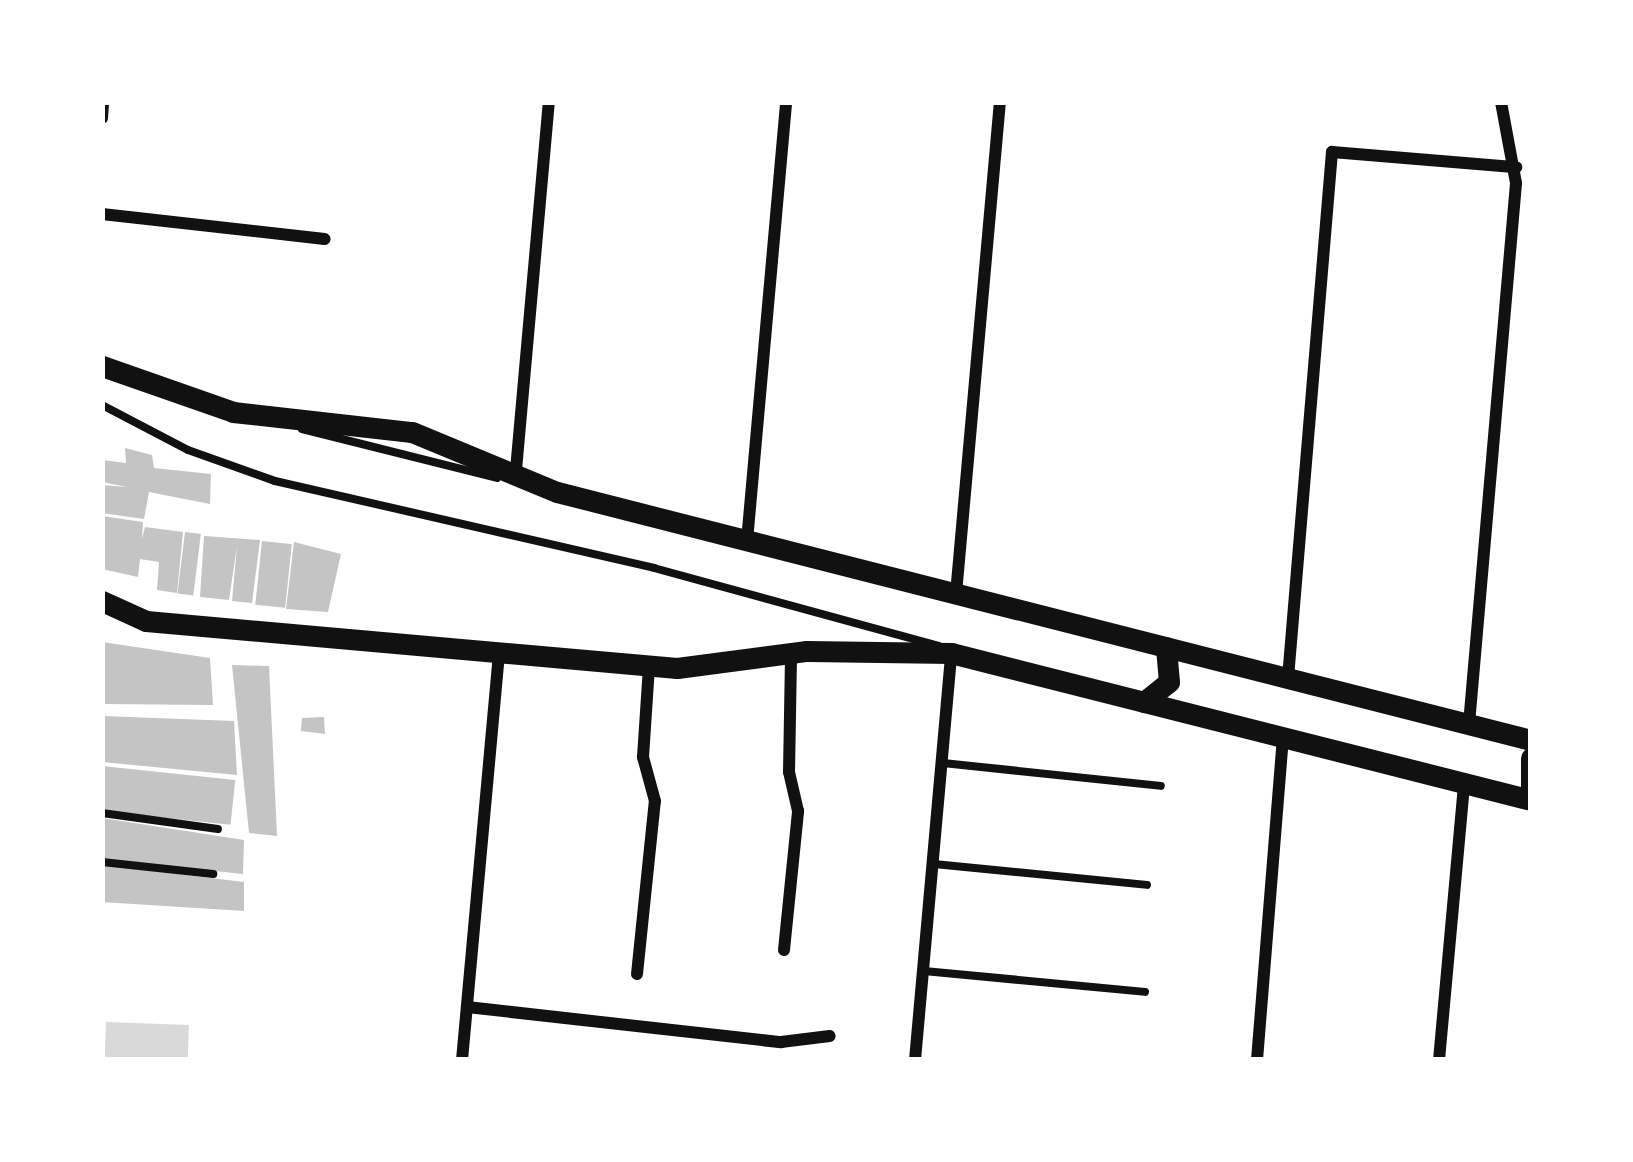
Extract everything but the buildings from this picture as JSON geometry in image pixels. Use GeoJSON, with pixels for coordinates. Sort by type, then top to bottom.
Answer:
{"type":"FeatureCollection","features":[{"type":"Feature","properties":{"kind":"main road"},"geometry":{"type":"LineString","coordinates":[[102,366],[233,412],[412,432],[516,470],[557,492],[1531,740]]}},
{"type":"Feature","properties":{"kind":"main road"},"geometry":{"type":"LineString","coordinates":[[102,601],[146,621],[649,666],[791,653],[951,653],[1531,796],[1531,758]]}},
{"type":"Feature","properties":{"kind":"main road"},"geometry":{"type":"LineString","coordinates":[[1144,702],[1169,682],[1166,647]]}},
{"type":"Feature","properties":{"kind":"street"},"geometry":{"type":"LineString","coordinates":[[102,118],[103,102]]}},
{"type":"Feature","properties":{"kind":"street"},"geometry":{"type":"LineString","coordinates":[[516,470],[549,102]]}},
{"type":"Feature","properties":{"kind":"street"},"geometry":{"type":"LineString","coordinates":[[747,541],[786,102]]}},
{"type":"Feature","properties":{"kind":"street"},"geometry":{"type":"LineString","coordinates":[[956,594],[1000,102]]}},
{"type":"Feature","properties":{"kind":"street"},"geometry":{"type":"LineString","coordinates":[[1469,724],[1516,167],[1501,102]]}},
{"type":"Feature","properties":{"kind":"street"},"geometry":{"type":"LineString","coordinates":[[1288,678],[1332,152],[1516,167]]}},
{"type":"Feature","properties":{"kind":"street"},"geometry":{"type":"LineString","coordinates":[[102,214],[325,238]]}},
{"type":"Feature","properties":{"kind":"street"},"geometry":{"type":"LineString","coordinates":[[102,616],[146,621]]}},
{"type":"Feature","properties":{"kind":"street"},"geometry":{"type":"LineString","coordinates":[[462,1060],[499,653]]}},
{"type":"Feature","properties":{"kind":"street"},"geometry":{"type":"LineString","coordinates":[[784,950],[798,811],[789,772],[791,653]]}},
{"type":"Feature","properties":{"kind":"street"},"geometry":{"type":"LineString","coordinates":[[915,1060],[951,653]]}},
{"type":"Feature","properties":{"kind":"street"},"geometry":{"type":"LineString","coordinates":[[637,974],[655,801],[643,757],[649,666]]}},
{"type":"Feature","properties":{"kind":"street"},"geometry":{"type":"LineString","coordinates":[[1257,1060],[1283,737]]}},
{"type":"Feature","properties":{"kind":"street"},"geometry":{"type":"LineString","coordinates":[[1439,1060],[1464,783]]}},
{"type":"Feature","properties":{"kind":"street"},"geometry":{"type":"LineString","coordinates":[[466,1007],[782,1042],[830,1036]]}},
{"type":"Feature","properties":{"kind":"lane"},"geometry":{"type":"LineString","coordinates":[[102,405],[188,450],[275,481],[654,568],[924,638],[951,653]]}},
{"type":"Feature","properties":{"kind":"lane"},"geometry":{"type":"LineString","coordinates":[[233,412],[557,492]]}},
{"type":"Feature","properties":{"kind":"lane"},"geometry":{"type":"LineString","coordinates":[[941,763],[1162,786]]}},
{"type":"Feature","properties":{"kind":"lane"},"geometry":{"type":"LineString","coordinates":[[102,813],[218,829]]}},
{"type":"Feature","properties":{"kind":"lane"},"geometry":{"type":"LineString","coordinates":[[102,862],[213,874]]}},
{"type":"Feature","properties":{"kind":"lane"},"geometry":{"type":"LineString","coordinates":[[932,863],[1147,885]]}},
{"type":"Feature","properties":{"kind":"lane"},"geometry":{"type":"LineString","coordinates":[[923,971],[1145,992]]}},
{"type":"Feature","properties":{"kind":"shaded area"},"geometry":{"type":"Polygon","coordinates":[[[106,1022],[189,1025],[188,1060],[105,1060],[106,1022]]]}}]}
